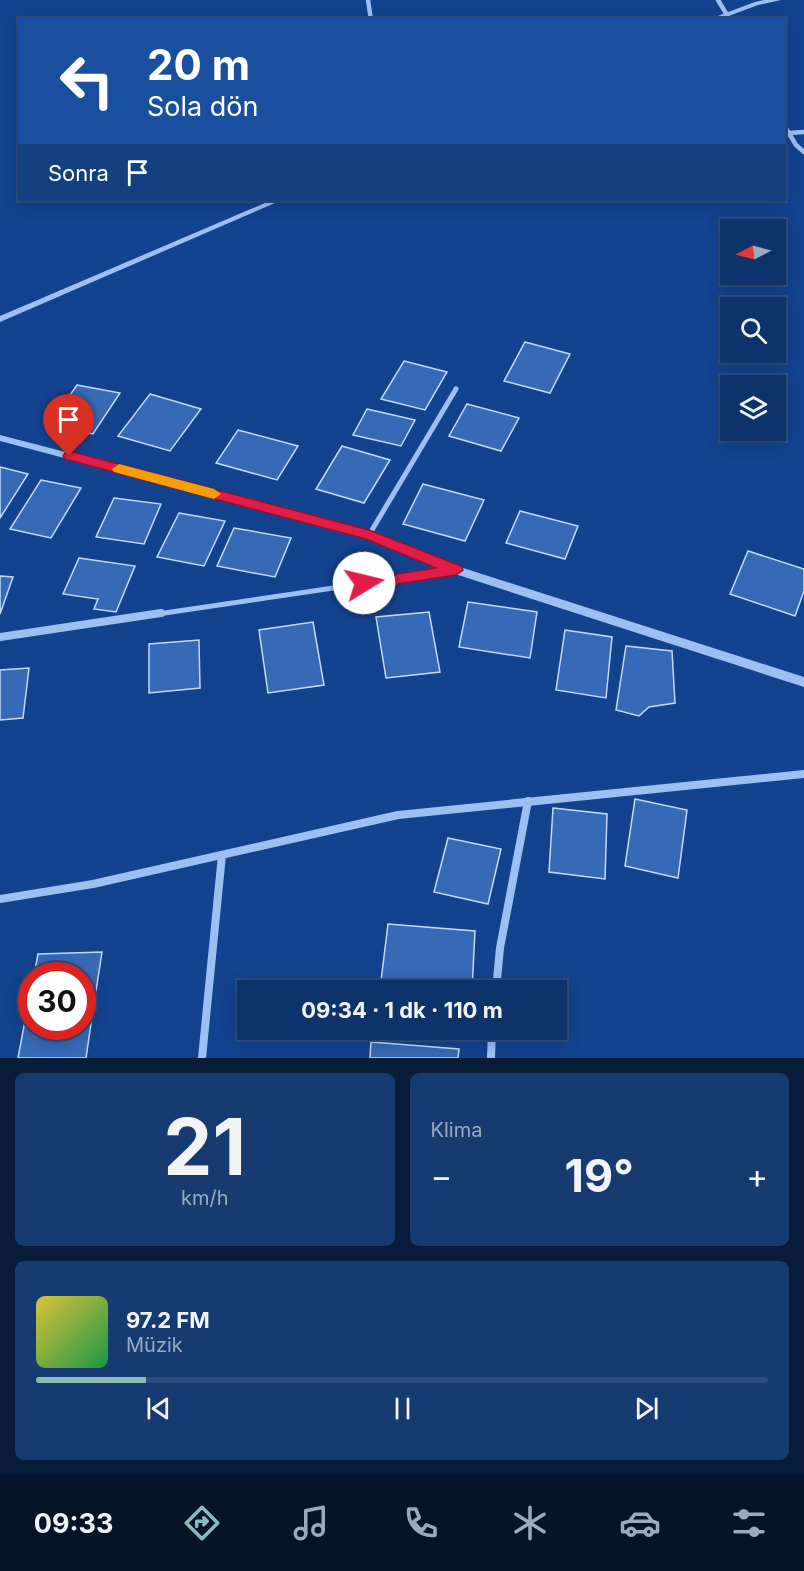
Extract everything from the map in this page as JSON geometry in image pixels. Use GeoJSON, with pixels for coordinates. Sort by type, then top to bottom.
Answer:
{"type":"FeatureCollection","features":[{"type":"Feature","properties":{"kind":"street"},"geometry":{"type":"LineString","coordinates":[[368,0],[371,18]]}},
{"type":"Feature","properties":{"kind":"street"},"geometry":{"type":"LineString","coordinates":[[718,0],[729,17],[757,3],[778,0]]}},
{"type":"Feature","properties":{"kind":"street"},"geometry":{"type":"LineString","coordinates":[[786,129],[804,152]]}},
{"type":"Feature","properties":{"kind":"street"},"geometry":{"type":"LineString","coordinates":[[789,134],[804,132]]}},
{"type":"Feature","properties":{"kind":"street"},"geometry":{"type":"LineString","coordinates":[[0,319],[276,201]]}},
{"type":"Feature","properties":{"kind":"street"},"geometry":{"type":"LineString","coordinates":[[369,535],[456,388]]}},
{"type":"Feature","properties":{"kind":"street"},"geometry":{"type":"LineString","coordinates":[[0,438],[369,535],[456,570],[804,682]]}},
{"type":"Feature","properties":{"kind":"street"},"geometry":{"type":"LineString","coordinates":[[0,637],[456,570]]}},
{"type":"Feature","properties":{"kind":"street"},"geometry":{"type":"LineString","coordinates":[[0,899],[93,884],[398,815],[804,774]]}},
{"type":"Feature","properties":{"kind":"street"},"geometry":{"type":"LineString","coordinates":[[497,980],[500,948],[528,801]]}},
{"type":"Feature","properties":{"kind":"street"},"geometry":{"type":"LineString","coordinates":[[202,1058],[222,855]]}},
{"type":"Feature","properties":{"kind":"street"},"geometry":{"type":"LineString","coordinates":[[491,1058],[492,1040]]}},
{"type":"Feature","properties":{"kind":"building"},"geometry":{"type":"Polygon","coordinates":[[[525,342],[570,354],[550,393],[504,381],[525,342]]]}},
{"type":"Feature","properties":{"kind":"building"},"geometry":{"type":"Polygon","coordinates":[[[404,361],[447,372],[425,410],[381,399],[404,361]]]}},
{"type":"Feature","properties":{"kind":"building"},"geometry":{"type":"Polygon","coordinates":[[[77,385],[120,393],[93,434],[49,425],[77,385]]]}},
{"type":"Feature","properties":{"kind":"building"},"geometry":{"type":"Polygon","coordinates":[[[150,394],[201,409],[170,451],[118,436],[150,394]]]}},
{"type":"Feature","properties":{"kind":"building"},"geometry":{"type":"Polygon","coordinates":[[[467,404],[519,418],[501,451],[449,436],[467,404]]]}},
{"type":"Feature","properties":{"kind":"building"},"geometry":{"type":"Polygon","coordinates":[[[367,409],[415,420],[401,446],[353,435],[367,409]]]}},
{"type":"Feature","properties":{"kind":"building"},"geometry":{"type":"Polygon","coordinates":[[[238,430],[298,446],[277,480],[216,463],[238,430]]]}},
{"type":"Feature","properties":{"kind":"building"},"geometry":{"type":"Polygon","coordinates":[[[342,446],[390,460],[364,503],[316,489],[342,446]]]}},
{"type":"Feature","properties":{"kind":"building"},"geometry":{"type":"Polygon","coordinates":[[[0,467],[28,474],[0,518],[0,467]]]}},
{"type":"Feature","properties":{"kind":"building"},"geometry":{"type":"Polygon","coordinates":[[[41,480],[81,488],[51,538],[10,529],[41,480]]]}},
{"type":"Feature","properties":{"kind":"building"},"geometry":{"type":"Polygon","coordinates":[[[423,484],[484,500],[465,541],[403,524],[423,484]]]}},
{"type":"Feature","properties":{"kind":"building"},"geometry":{"type":"Polygon","coordinates":[[[114,498],[161,504],[144,544],[96,537],[114,498]]]}},
{"type":"Feature","properties":{"kind":"building"},"geometry":{"type":"Polygon","coordinates":[[[520,511],[578,526],[565,559],[506,543],[520,511]]]}},
{"type":"Feature","properties":{"kind":"building"},"geometry":{"type":"Polygon","coordinates":[[[179,513],[225,521],[204,566],[157,557],[179,513]]]}},
{"type":"Feature","properties":{"kind":"building"},"geometry":{"type":"Polygon","coordinates":[[[234,528],[291,538],[275,577],[217,566],[234,528]]]}},
{"type":"Feature","properties":{"kind":"building"},"geometry":{"type":"Polygon","coordinates":[[[748,551],[804,569],[804,591],[795,616],[730,594],[748,551]]]}},
{"type":"Feature","properties":{"kind":"building"},"geometry":{"type":"Polygon","coordinates":[[[79,558],[135,566],[116,612],[94,609],[98,599],[63,594],[79,558]]]}},
{"type":"Feature","properties":{"kind":"building"},"geometry":{"type":"Polygon","coordinates":[[[0,576],[13,577],[0,614],[0,576]]]}},
{"type":"Feature","properties":{"kind":"building"},"geometry":{"type":"Polygon","coordinates":[[[468,602],[537,612],[530,658],[459,647],[468,602]]]}},
{"type":"Feature","properties":{"kind":"building"},"geometry":{"type":"Polygon","coordinates":[[[429,612],[440,672],[386,678],[376,617],[429,612]]]}},
{"type":"Feature","properties":{"kind":"building"},"geometry":{"type":"Polygon","coordinates":[[[313,622],[324,685],[268,693],[259,630],[313,622]]]}},
{"type":"Feature","properties":{"kind":"building"},"geometry":{"type":"Polygon","coordinates":[[[565,630],[612,637],[606,698],[556,690],[565,630]]]}},
{"type":"Feature","properties":{"kind":"building"},"geometry":{"type":"Polygon","coordinates":[[[199,640],[200,688],[149,693],[149,644],[199,640]]]}},
{"type":"Feature","properties":{"kind":"building"},"geometry":{"type":"Polygon","coordinates":[[[626,646],[672,651],[675,703],[649,707],[639,716],[616,710],[626,646]]]}},
{"type":"Feature","properties":{"kind":"building"},"geometry":{"type":"Polygon","coordinates":[[[29,668],[23,718],[0,720],[0,670],[29,668]]]}},
{"type":"Feature","properties":{"kind":"building"},"geometry":{"type":"Polygon","coordinates":[[[635,799],[687,810],[678,878],[625,866],[635,799]]]}},
{"type":"Feature","properties":{"kind":"building"},"geometry":{"type":"Polygon","coordinates":[[[553,808],[607,814],[605,879],[549,872],[553,808]]]}},
{"type":"Feature","properties":{"kind":"building"},"geometry":{"type":"Polygon","coordinates":[[[448,838],[501,849],[488,904],[434,892],[448,838]]]}},
{"type":"Feature","properties":{"kind":"building"},"geometry":{"type":"Polygon","coordinates":[[[388,924],[475,931],[473,980],[381,980],[388,924]]]}},
{"type":"Feature","properties":{"kind":"building"},"geometry":{"type":"Polygon","coordinates":[[[102,952],[96,991],[96,962],[36,962],[38,954],[102,952]]]}},
{"type":"Feature","properties":{"kind":"building"},"geometry":{"type":"Polygon","coordinates":[[[21,1040],[89,1040],[86,1058],[18,1058],[21,1040]]]}},
{"type":"Feature","properties":{"kind":"building"},"geometry":{"type":"Polygon","coordinates":[[[371,1042],[459,1049],[458,1058],[370,1058],[371,1042]]]}},
{"type":"Feature","properties":{"kind":"slow traffic"},"geometry":{"type":"LineString","coordinates":[[119,469],[214,494]]}},
{"type":"Feature","properties":{"kind":"route"},"geometry":{"type":"LineString","coordinates":[[69,456],[369,535],[456,570],[364,583]]}}]}
